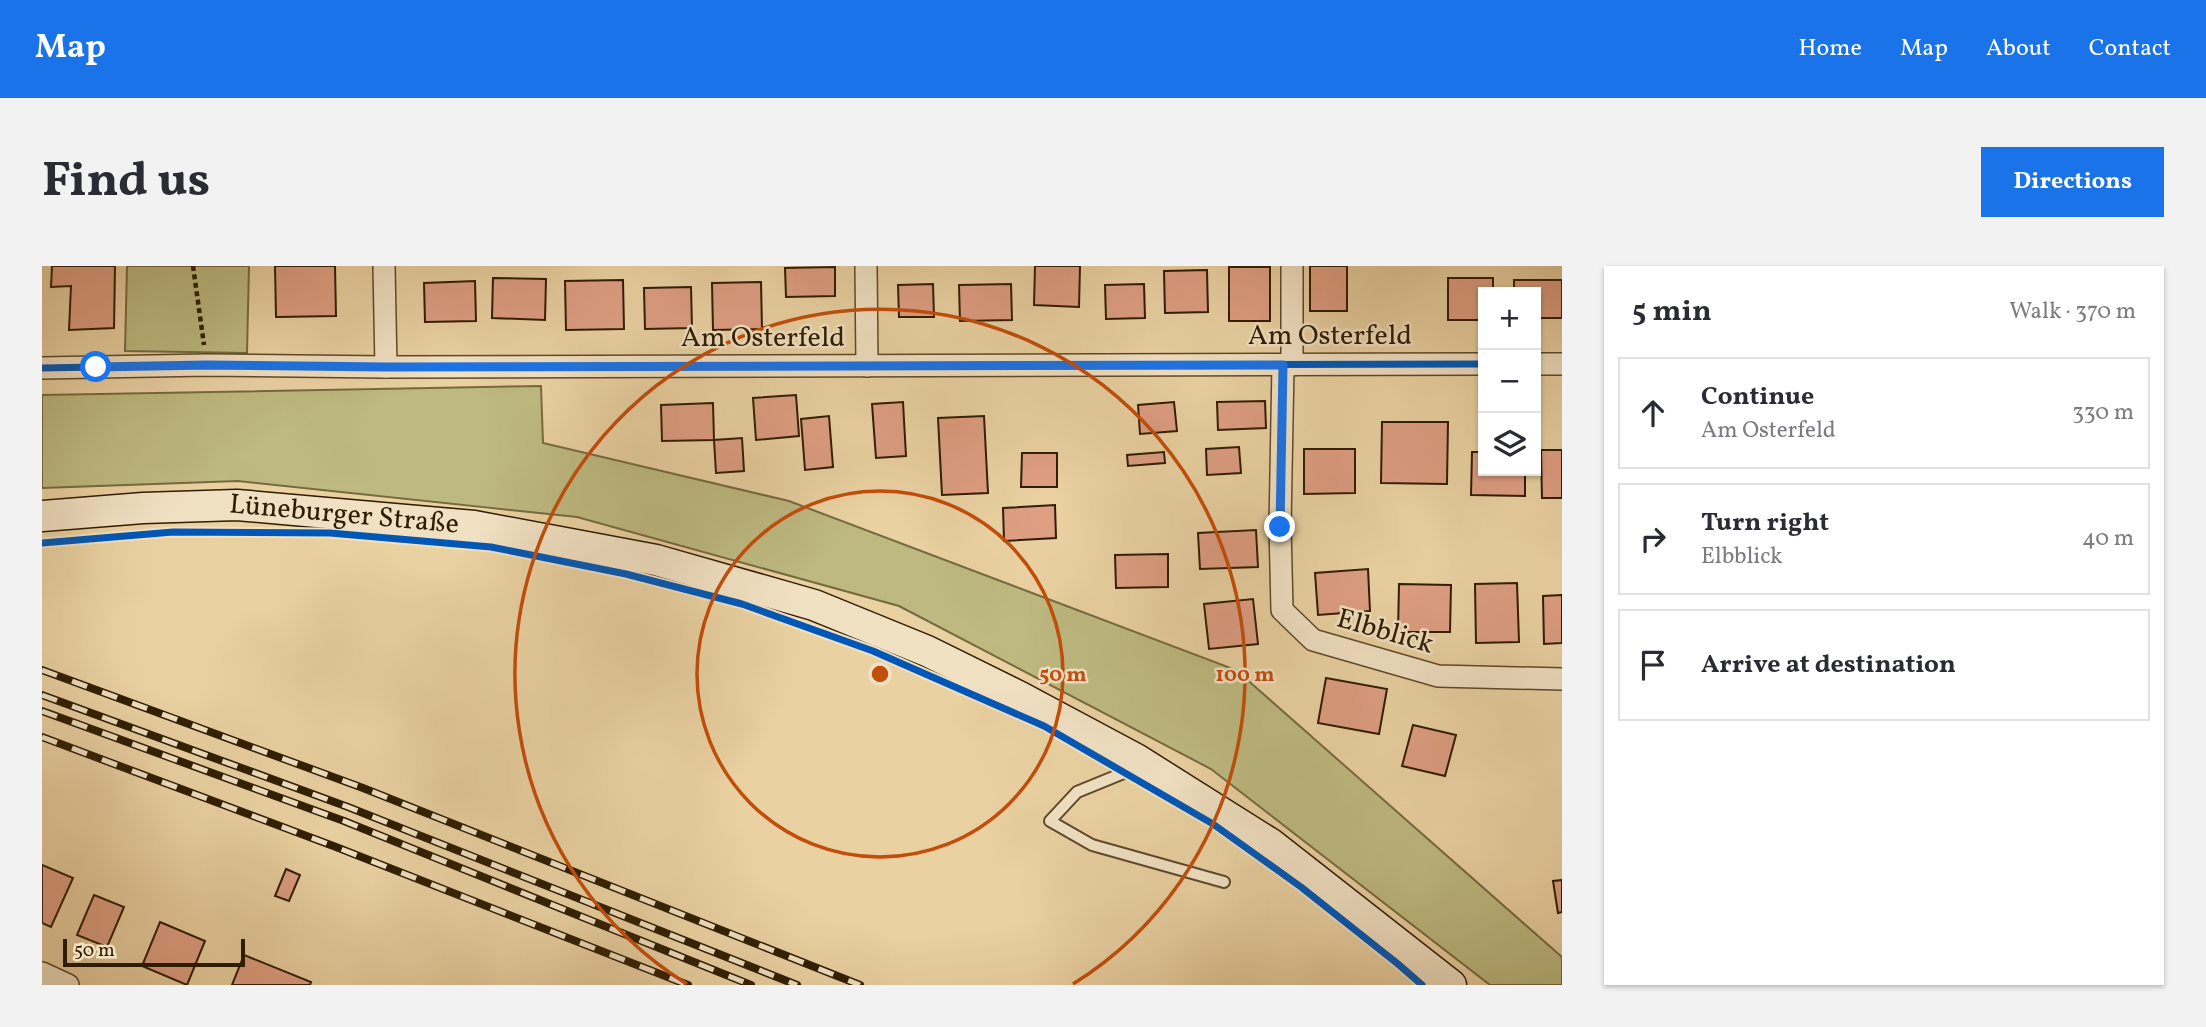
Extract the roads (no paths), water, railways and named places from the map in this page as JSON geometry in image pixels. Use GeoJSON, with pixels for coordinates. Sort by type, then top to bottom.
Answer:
{"type":"FeatureCollection","features":[{"type":"Feature","properties":{"kind":"main road","name":"Lüneburger Straße"},"geometry":{"type":"LineString","coordinates":[[42,516],[143,508],[237,505],[474,526],[656,560],[814,605],[927,651],[1136,759],[1271,844],[1451,985]]}},
{"type":"Feature","properties":{"kind":"street"},"geometry":{"type":"LineString","coordinates":[[384,266],[386,367]]}},
{"type":"Feature","properties":{"kind":"street"},"geometry":{"type":"LineString","coordinates":[[866,266],[867,366]]}},
{"type":"Feature","properties":{"kind":"street","name":"Elbblick"},"geometry":{"type":"LineString","coordinates":[[1292,266],[1280,527],[1282,610],[1313,640],[1438,676],[1562,679]]}},
{"type":"Feature","properties":{"kind":"street","name":"Am Osterfeld"},"geometry":{"type":"LineString","coordinates":[[42,368],[207,365],[386,367],[1478,364]]}},
{"type":"Feature","properties":{"kind":"street"},"geometry":{"type":"LineString","coordinates":[[1541,364],[1562,364]]}},
{"type":"Feature","properties":{"kind":"street"},"geometry":{"type":"LineString","coordinates":[[42,973],[68,985]]}},
{"type":"Feature","properties":{"kind":"lane"},"geometry":{"type":"LineString","coordinates":[[1136,759],[1126,772],[1077,792],[1050,821],[1092,845],[1224,882]]}},
{"type":"Feature","properties":{"kind":"railway"},"geometry":{"type":"LineString","coordinates":[[42,670],[363,788],[860,985]]}},
{"type":"Feature","properties":{"kind":"railway"},"geometry":{"type":"LineString","coordinates":[[42,695],[348,807],[797,985]]}},
{"type":"Feature","properties":{"kind":"railway"},"geometry":{"type":"LineString","coordinates":[[42,711],[344,821],[751,985]]}},
{"type":"Feature","properties":{"kind":"railway"},"geometry":{"type":"LineString","coordinates":[[42,737],[336,847],[688,985]]}}]}
